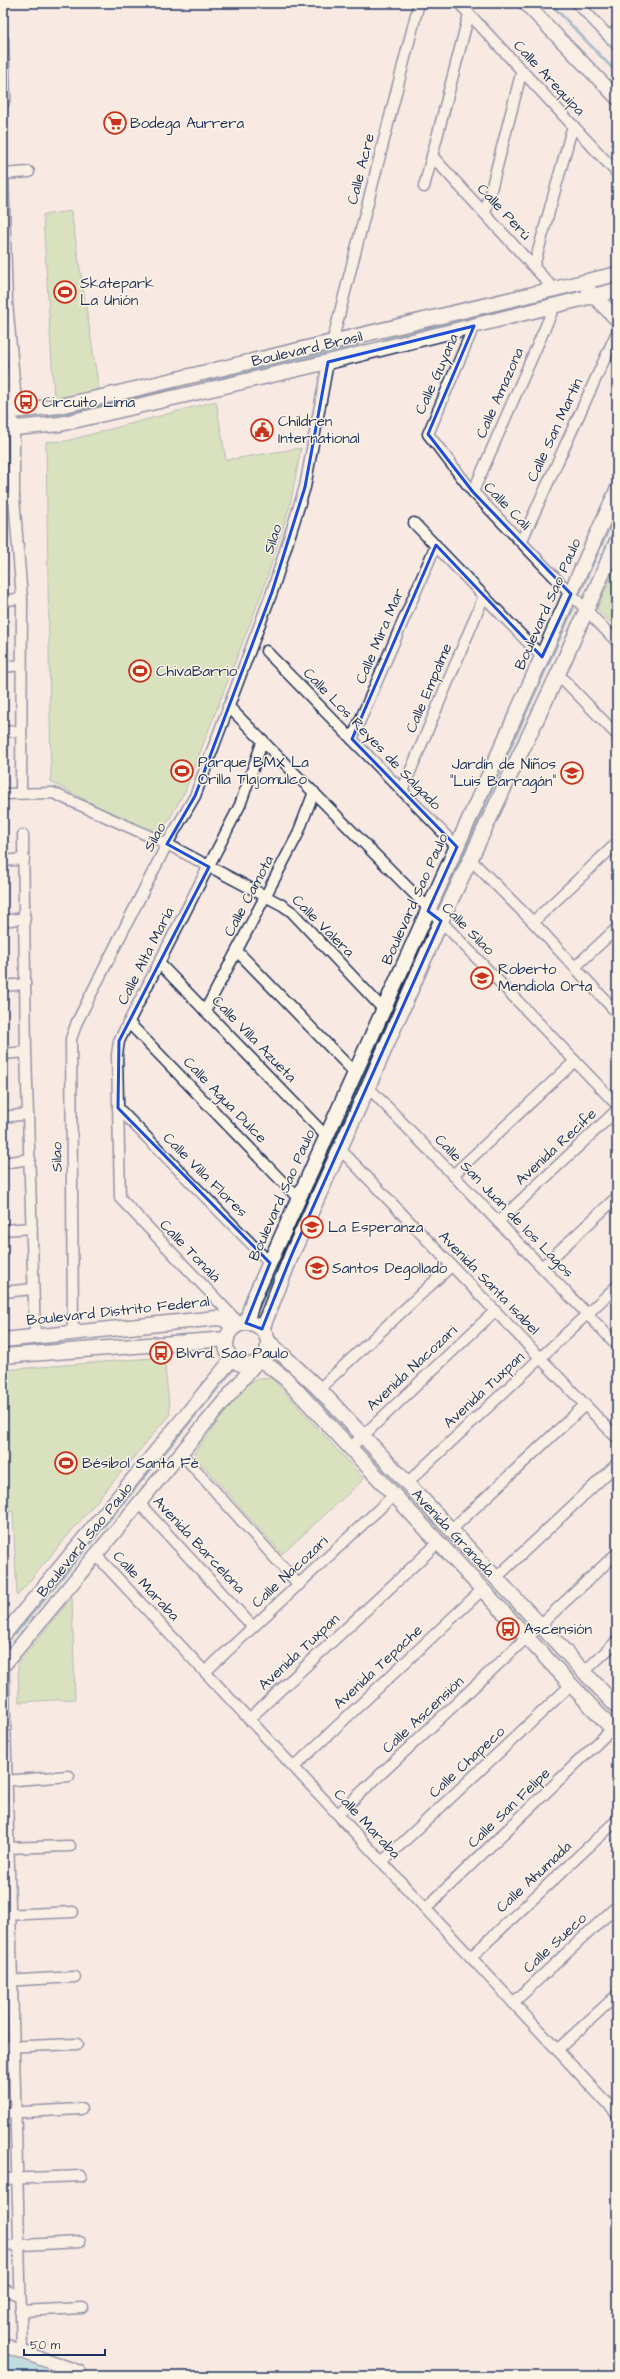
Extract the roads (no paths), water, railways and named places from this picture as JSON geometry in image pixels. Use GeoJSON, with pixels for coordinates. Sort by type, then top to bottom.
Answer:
{"type":"FeatureCollection","features":[{"type":"Feature","properties":{"kind":"main road","name":"Boulevard Brasil"},"geometry":{"type":"LineString","coordinates":[[7,412],[59,406],[372,334],[554,288],[612,275]]}},
{"type":"Feature","properties":{"kind":"main road"},"geometry":{"type":"LineString","coordinates":[[612,275],[617,289]]}},
{"type":"Feature","properties":{"kind":"main road"},"geometry":{"type":"LineString","coordinates":[[581,282],[617,319]]}},
{"type":"Feature","properties":{"kind":"main road","name":"Boulevard Brasil"},"geometry":{"type":"LineString","coordinates":[[8,428],[60,424],[328,362],[617,289]]}},
{"type":"Feature","properties":{"kind":"main road"},"geometry":{"type":"LineString","coordinates":[[372,334],[376,350]]}},
{"type":"Feature","properties":{"kind":"main road","name":"Boulevard Sao Paulo"},"geometry":{"type":"LineString","coordinates":[[236,1329],[270,1263],[617,490]]}},
{"type":"Feature","properties":{"kind":"main road"},"geometry":{"type":"LineString","coordinates":[[236,1329],[226,1346],[232,1359],[243,1364],[258,1361],[267,1348],[265,1335],[292,1254],[470,858],[558,674],[617,541]]}},
{"type":"Feature","properties":{"kind":"main road","name":"Boulevard Distrito Federal"},"geometry":{"type":"LineString","coordinates":[[3,1340],[217,1318],[226,1320],[236,1329]]}},
{"type":"Feature","properties":{"kind":"main road"},"geometry":{"type":"LineString","coordinates":[[3,1356],[257,1326],[265,1335]]}},
{"type":"Feature","properties":{"kind":"main road","name":"Avenida Granada"},"geometry":{"type":"LineString","coordinates":[[265,1335],[319,1389],[617,1707]]}},
{"type":"Feature","properties":{"kind":"main road","name":"Avenida Granada"},"geometry":{"type":"LineString","coordinates":[[258,1361],[286,1379],[615,1731]]}},
{"type":"Feature","properties":{"kind":"street","name":"Calle Acre"},"geometry":{"type":"LineString","coordinates":[[332,342],[419,3]]}},
{"type":"Feature","properties":{"kind":"street","name":"Calle Arequipa"},"geometry":{"type":"LineString","coordinates":[[459,3],[617,173]]}},
{"type":"Feature","properties":{"kind":"street"},"geometry":{"type":"LineString","coordinates":[[525,3],[617,98]]}},
{"type":"Feature","properties":{"kind":"street"},"geometry":{"type":"LineString","coordinates":[[577,3],[617,45]]}},
{"type":"Feature","properties":{"kind":"street"},"geometry":{"type":"LineString","coordinates":[[424,187],[469,14]]}},
{"type":"Feature","properties":{"kind":"street"},"geometry":{"type":"LineString","coordinates":[[609,37],[617,30]]}},
{"type":"Feature","properties":{"kind":"street"},"geometry":{"type":"LineString","coordinates":[[3,39],[5,98],[3,104]]}},
{"type":"Feature","properties":{"kind":"street"},"geometry":{"type":"LineString","coordinates":[[485,213],[522,70]]}},
{"type":"Feature","properties":{"kind":"street"},"geometry":{"type":"LineString","coordinates":[[534,266],[573,125]]}},
{"type":"Feature","properties":{"kind":"street","name":"Calle Perú"},"geometry":{"type":"LineString","coordinates":[[432,156],[554,288]]}},
{"type":"Feature","properties":{"kind":"street"},"geometry":{"type":"LineString","coordinates":[[21,792],[19,731],[22,599],[6,401],[3,174],[29,172]]}},
{"type":"Feature","properties":{"kind":"street","name":"Calle Amazona"},"geometry":{"type":"LineString","coordinates":[[473,492],[555,305]]}},
{"type":"Feature","properties":{"kind":"street","name":"Calle Guyana"},"geometry":{"type":"LineString","coordinates":[[428,434],[474,326]]}},
{"type":"Feature","properties":{"kind":"street","name":"Calle San Martín"},"geometry":{"type":"LineString","coordinates":[[521,542],[617,332]]}},
{"type":"Feature","properties":{"kind":"street","name":"Silao"},"geometry":{"type":"LineString","coordinates":[[74,1332],[71,1039],[77,1022],[167,844],[195,796],[272,592],[305,487],[328,362]]}},
{"type":"Feature","properties":{"kind":"street","name":"Calle Cali"},"geometry":{"type":"LineString","coordinates":[[428,434],[473,492],[617,642]]}},
{"type":"Feature","properties":{"kind":"street"},"geometry":{"type":"LineString","coordinates":[[3,498],[14,497]]}},
{"type":"Feature","properties":{"kind":"street"},"geometry":{"type":"LineString","coordinates":[[414,523],[542,657]]}},
{"type":"Feature","properties":{"kind":"street","name":"Calle Mira Mar"},"geometry":{"type":"LineString","coordinates":[[352,739],[436,545]]}},
{"type":"Feature","properties":{"kind":"street","name":"Calle Empalme"},"geometry":{"type":"LineString","coordinates":[[402,791],[484,596]]}},
{"type":"Feature","properties":{"kind":"street"},"geometry":{"type":"LineString","coordinates":[[3,600],[22,599]]}},
{"type":"Feature","properties":{"kind":"street","name":"Calle Los Reyes de Salgado"},"geometry":{"type":"LineString","coordinates":[[266,651],[457,847]]}},
{"type":"Feature","properties":{"kind":"street"},"geometry":{"type":"LineString","coordinates":[[3,667],[21,665]]}},
{"type":"Feature","properties":{"kind":"street"},"geometry":{"type":"LineString","coordinates":[[558,674],[617,735]]}},
{"type":"Feature","properties":{"kind":"street","name":"Calle Silao"},"geometry":{"type":"LineString","coordinates":[[228,706],[264,740],[617,1105]]}},
{"type":"Feature","properties":{"kind":"street"},"geometry":{"type":"LineString","coordinates":[[3,732],[19,731]]}},
{"type":"Feature","properties":{"kind":"street","name":"Calle Alta María"},"geometry":{"type":"LineString","coordinates":[[120,1198],[117,1055],[119,1041],[240,805],[264,740]]}},
{"type":"Feature","properties":{"kind":"street","name":"Calle Valera"},"geometry":{"type":"LineString","coordinates":[[3,794],[21,792],[53,793],[167,844],[266,897],[292,912],[384,1010]]}},
{"type":"Feature","properties":{"kind":"street","name":"Calle Camota"},"geometry":{"type":"LineString","coordinates":[[205,1010],[297,836],[314,792]]}},
{"type":"Feature","properties":{"kind":"street"},"geometry":{"type":"LineString","coordinates":[[23,835],[26,1052],[35,1336]]}},
{"type":"Feature","properties":{"kind":"street"},"geometry":{"type":"LineString","coordinates":[[533,922],[617,843]]}},
{"type":"Feature","properties":{"kind":"street"},"geometry":{"type":"LineString","coordinates":[[470,858],[533,922],[617,1013]]}},
{"type":"Feature","properties":{"kind":"street"},"geometry":{"type":"LineString","coordinates":[[3,860],[24,859]]}},
{"type":"Feature","properties":{"kind":"street"},"geometry":{"type":"LineString","coordinates":[[3,921],[25,918]]}},
{"type":"Feature","properties":{"kind":"street"},"geometry":{"type":"LineString","coordinates":[[575,967],[617,928]]}},
{"type":"Feature","properties":{"kind":"street"},"geometry":{"type":"LineString","coordinates":[[237,951],[355,1073]]}},
{"type":"Feature","properties":{"kind":"street","name":"Calle Villa Azueta"},"geometry":{"type":"LineString","coordinates":[[159,963],[327,1137]]}},
{"type":"Feature","properties":{"kind":"street"},"geometry":{"type":"LineString","coordinates":[[3,986],[25,984]]}},
{"type":"Feature","properties":{"kind":"street","name":"Calle Agua Dulce"},"geometry":{"type":"LineString","coordinates":[[129,1023],[299,1199]]}},
{"type":"Feature","properties":{"kind":"street"},"geometry":{"type":"LineString","coordinates":[[3,1054],[26,1052]]}},
{"type":"Feature","properties":{"kind":"street"},"geometry":{"type":"LineString","coordinates":[[453,1175],[574,1061]]}},
{"type":"Feature","properties":{"kind":"street","name":"Calle San Juan de los Lagos"},"geometry":{"type":"LineString","coordinates":[[368,1087],[617,1345]]}},
{"type":"Feature","properties":{"kind":"street","name":"Calle Villa Flores"},"geometry":{"type":"LineString","coordinates":[[118,1108],[270,1263]]}},
{"type":"Feature","properties":{"kind":"street","name":"Avenida Recife"},"geometry":{"type":"LineString","coordinates":[[498,1222],[617,1110]]}},
{"type":"Feature","properties":{"kind":"street"},"geometry":{"type":"LineString","coordinates":[[3,1117],[28,1114]]}},
{"type":"Feature","properties":{"kind":"street","name":"Avenida Santa Isabel"},"geometry":{"type":"LineString","coordinates":[[340,1149],[617,1438]]}},
{"type":"Feature","properties":{"kind":"street"},"geometry":{"type":"LineString","coordinates":[[3,1163],[30,1159]]}},
{"type":"Feature","properties":{"kind":"street"},"geometry":{"type":"LineString","coordinates":[[542,1267],[617,1197]]}},
{"type":"Feature","properties":{"kind":"street","name":"Calle Tonalá"},"geometry":{"type":"LineString","coordinates":[[120,1198],[236,1329]]}},
{"type":"Feature","properties":{"kind":"street"},"geometry":{"type":"LineString","coordinates":[[3,1230],[32,1228]]}},
{"type":"Feature","properties":{"kind":"street"},"geometry":{"type":"LineString","coordinates":[[319,1389],[451,1266]]}},
{"type":"Feature","properties":{"kind":"street","name":"Avenida Tuxpan"},"geometry":{"type":"LineString","coordinates":[[407,1483],[617,1286]]}},
{"type":"Feature","properties":{"kind":"street"},"geometry":{"type":"LineString","coordinates":[[3,1292],[33,1288]]}},
{"type":"Feature","properties":{"kind":"street","name":"Avenida Nacozari"},"geometry":{"type":"LineString","coordinates":[[350,1448],[495,1311]]}},
{"type":"Feature","properties":{"kind":"street"},"geometry":{"type":"LineString","coordinates":[[59,1334],[62,1350]]}},
{"type":"Feature","properties":{"kind":"street","name":"Boulevard Sao Paulo"},"geometry":{"type":"LineString","coordinates":[[3,1636],[232,1359]]}},
{"type":"Feature","properties":{"kind":"street","name":"Boulevard Sao Paulo"},"geometry":{"type":"LineString","coordinates":[[4,1666],[138,1502],[258,1361]]}},
{"type":"Feature","properties":{"kind":"street"},"geometry":{"type":"LineString","coordinates":[[451,1530],[585,1405]]}},
{"type":"Feature","properties":{"kind":"street"},"geometry":{"type":"LineString","coordinates":[[180,1452],[299,1585]]}},
{"type":"Feature","properties":{"kind":"street"},"geometry":{"type":"LineString","coordinates":[[496,1578],[617,1464]]}},
{"type":"Feature","properties":{"kind":"street","name":"Calle Nacozari"},"geometry":{"type":"LineString","coordinates":[[205,1672],[394,1495]]}},
{"type":"Feature","properties":{"kind":"street","name":"Avenida Barcelona"},"geometry":{"type":"LineString","coordinates":[[138,1502],[254,1626]]}},
{"type":"Feature","properties":{"kind":"street","name":"Avenida Tuxpan"},"geometry":{"type":"LineString","coordinates":[[249,1719],[439,1542]]}},
{"type":"Feature","properties":{"kind":"street","name":"Calle Ascensión"},"geometry":{"type":"LineString","coordinates":[[338,1814],[617,1553]]}},
{"type":"Feature","properties":{"kind":"street","name":"Calle Maraba"},"geometry":{"type":"LineString","coordinates":[[95,1554],[617,2114]]}},
{"type":"Feature","properties":{"kind":"street","name":"Avenida Tepache"},"geometry":{"type":"LineString","coordinates":[[294,1767],[483,1589]]}},
{"type":"Feature","properties":{"kind":"street"},"geometry":{"type":"LineString","coordinates":[[584,1672],[617,1641]]}},
{"type":"Feature","properties":{"kind":"street"},"geometry":{"type":"LineString","coordinates":[[3,1646],[8,1980],[14,2047],[22,2352]]}},
{"type":"Feature","properties":{"kind":"street","name":"Calle Chapeco"},"geometry":{"type":"LineString","coordinates":[[382,1862],[572,1684]]}},
{"type":"Feature","properties":{"kind":"street","name":"Calle San Felipe"},"geometry":{"type":"LineString","coordinates":[[426,1908],[615,1731]]}},
{"type":"Feature","properties":{"kind":"street"},"geometry":{"type":"LineString","coordinates":[[5,1781],[69,1776]]}},
{"type":"Feature","properties":{"kind":"street","name":"Calle Ahumada"},"geometry":{"type":"LineString","coordinates":[[471,1957],[617,1820]]}},
{"type":"Feature","properties":{"kind":"street"},"geometry":{"type":"LineString","coordinates":[[6,1848],[70,1846]]}},
{"type":"Feature","properties":{"kind":"street","name":"Calle Sueco"},"geometry":{"type":"LineString","coordinates":[[514,2003],[617,1906]]}},
{"type":"Feature","properties":{"kind":"street"},"geometry":{"type":"LineString","coordinates":[[7,1915],[73,1912]]}},
{"type":"Feature","properties":{"kind":"street"},"geometry":{"type":"LineString","coordinates":[[8,1980],[75,1977]]}},
{"type":"Feature","properties":{"kind":"street"},"geometry":{"type":"LineString","coordinates":[[557,2050],[617,1994]]}},
{"type":"Feature","properties":{"kind":"street"},"geometry":{"type":"LineString","coordinates":[[3,2047],[77,2044]]}},
{"type":"Feature","properties":{"kind":"street"},"geometry":{"type":"LineString","coordinates":[[3,2114],[81,2109]]}},
{"type":"Feature","properties":{"kind":"street"},"geometry":{"type":"LineString","coordinates":[[3,2179],[81,2176]]}},
{"type":"Feature","properties":{"kind":"street"},"geometry":{"type":"LineString","coordinates":[[3,2246],[80,2242]]}},
{"type":"Feature","properties":{"kind":"street"},"geometry":{"type":"LineString","coordinates":[[3,2289],[20,2296]]}},
{"type":"Feature","properties":{"kind":"street"},"geometry":{"type":"LineString","coordinates":[[20,2311],[83,2308]]}},
{"type":"Feature","properties":{"kind":"street"},"geometry":{"type":"LineString","coordinates":[[3,2345],[79,2372]]}},
{"type":"Feature","properties":{"kind":"waterway"},"geometry":{"type":"LineString","coordinates":[[550,3],[617,73]]}},
{"type":"Feature","properties":{"kind":"waterway"},"geometry":{"type":"LineString","coordinates":[[384,338],[580,290]]}},
{"type":"Feature","properties":{"kind":"waterway"},"geometry":{"type":"LineString","coordinates":[[207,381],[357,345]]}},
{"type":"Feature","properties":{"kind":"waterway"},"geometry":{"type":"LineString","coordinates":[[47,417],[58,416],[176,388]]}},
{"type":"Feature","properties":{"kind":"waterway"},"geometry":{"type":"LineString","coordinates":[[580,592],[617,511]]}},
{"type":"Feature","properties":{"kind":"waterway"},"geometry":{"type":"LineString","coordinates":[[437,910],[573,609]]}},
{"type":"Feature","properties":{"kind":"waterway"},"geometry":{"type":"LineString","coordinates":[[256,1313],[431,924]]}},
{"type":"Feature","properties":{"kind":"waterway"},"geometry":{"type":"LineString","coordinates":[[16,1633],[235,1367]]}},
{"type":"Feature","properties":{"kind":"waterway"},"geometry":{"type":"LineString","coordinates":[[3,2364],[38,2376]]}},
{"type":"Feature","properties":{"kind":"place","name":"Bodega Aurrera"},"geometry":{"type":"Point","coordinates":[115,123]}},
{"type":"Feature","properties":{"kind":"place","name":"Skatepark La Unión"},"geometry":{"type":"Point","coordinates":[65,292]}},
{"type":"Feature","properties":{"kind":"place","name":"Circuito Lima"},"geometry":{"type":"Point","coordinates":[26,402]}},
{"type":"Feature","properties":{"kind":"place","name":"Children International"},"geometry":{"type":"Point","coordinates":[262,430]}},
{"type":"Feature","properties":{"kind":"place","name":"ChivaBarrio"},"geometry":{"type":"Point","coordinates":[140,671]}},
{"type":"Feature","properties":{"kind":"place","name":"Parque BMX La Orilla Tlajomulco"},"geometry":{"type":"Point","coordinates":[182,771]}},
{"type":"Feature","properties":{"kind":"place","name":"Jardín de Niños \"Luis Barragán\""},"geometry":{"type":"Point","coordinates":[572,773]}},
{"type":"Feature","properties":{"kind":"place","name":"Roberto Mendiola Orta"},"geometry":{"type":"Point","coordinates":[482,978]}},
{"type":"Feature","properties":{"kind":"place","name":"La Esperanza"},"geometry":{"type":"Point","coordinates":[312,1227]}},
{"type":"Feature","properties":{"kind":"place","name":"Santos Degollado"},"geometry":{"type":"Point","coordinates":[317,1268]}},
{"type":"Feature","properties":{"kind":"place","name":"Blvrd. Sao Paulo"},"geometry":{"type":"Point","coordinates":[161,1353]}},
{"type":"Feature","properties":{"kind":"place","name":"Bésibol Santa Fé"},"geometry":{"type":"Point","coordinates":[66,1463]}},
{"type":"Feature","properties":{"kind":"place","name":"Ascensión"},"geometry":{"type":"Point","coordinates":[508,1629]}}]}
